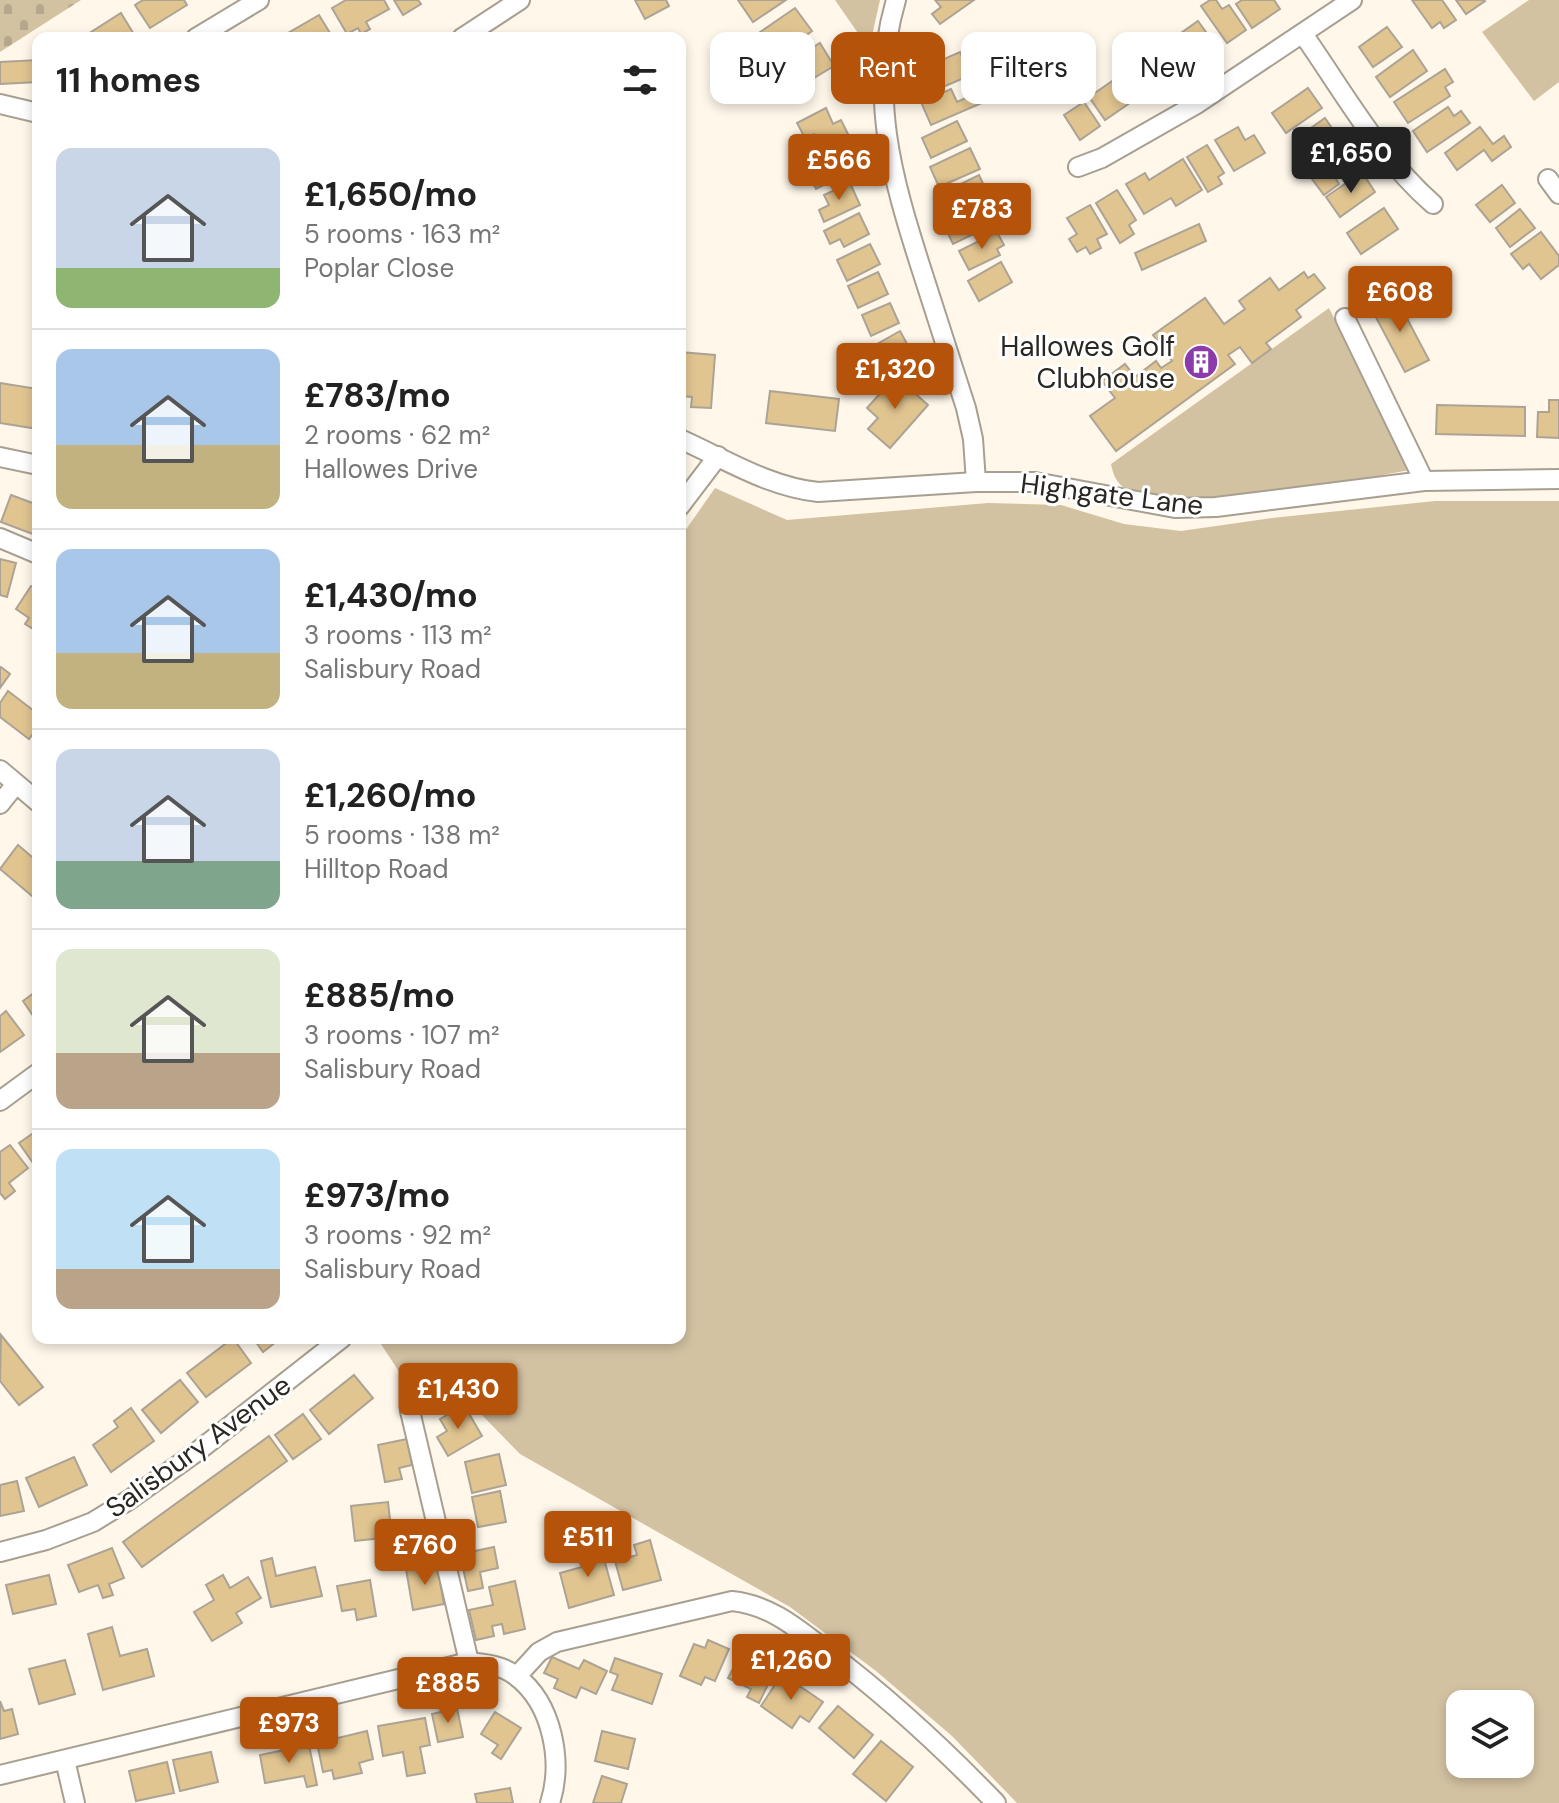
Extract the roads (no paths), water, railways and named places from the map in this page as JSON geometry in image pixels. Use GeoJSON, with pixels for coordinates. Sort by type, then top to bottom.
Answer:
{"type":"FeatureCollection","features":[{"type":"Feature","properties":{"kind":"street"},"geometry":{"type":"LineString","coordinates":[[206,32],[259,0]]}},
{"type":"Feature","properties":{"kind":"street"},"geometry":{"type":"LineString","coordinates":[[471,32],[520,0]]}},
{"type":"Feature","properties":{"kind":"street"},"geometry":{"type":"LineString","coordinates":[[896,0],[882,68],[890,162],[966,408],[973,439],[976,482]]}},
{"type":"Feature","properties":{"kind":"street"},"geometry":{"type":"LineString","coordinates":[[1078,167],[1102,158],[1195,105],[1352,0]]}},
{"type":"Feature","properties":{"kind":"street"},"geometry":{"type":"LineString","coordinates":[[1303,34],[1377,141],[1420,193],[1433,204]]}},
{"type":"Feature","properties":{"kind":"street"},"geometry":{"type":"LineString","coordinates":[[0,104],[32,112]]}},
{"type":"Feature","properties":{"kind":"street"},"geometry":{"type":"LineString","coordinates":[[1345,318],[1424,481]]}},
{"type":"Feature","properties":{"kind":"street","name":"Highgate Lane"},"geometry":{"type":"LineString","coordinates":[[686,442],[775,483],[809,491],[1035,482],[1175,508],[1216,507],[1424,481],[1559,479]]}},
{"type":"Feature","properties":{"kind":"street"},"geometry":{"type":"LineString","coordinates":[[686,498],[718,456]]}},
{"type":"Feature","properties":{"kind":"street"},"geometry":{"type":"LineString","coordinates":[[0,457],[32,464]]}},
{"type":"Feature","properties":{"kind":"street"},"geometry":{"type":"LineString","coordinates":[[0,538],[32,551]]}},
{"type":"Feature","properties":{"kind":"street"},"geometry":{"type":"LineString","coordinates":[[0,770],[32,797]]}},
{"type":"Feature","properties":{"kind":"street"},"geometry":{"type":"LineString","coordinates":[[0,804],[16,784]]}},
{"type":"Feature","properties":{"kind":"street"},"geometry":{"type":"LineString","coordinates":[[0,1101],[32,1077]]}},
{"type":"Feature","properties":{"kind":"street","name":"Salisbury Avenue"},"geometry":{"type":"LineString","coordinates":[[0,1552],[46,1540],[81,1526],[129,1500],[198,1451],[334,1344]]}},
{"type":"Feature","properties":{"kind":"street"},"geometry":{"type":"LineString","coordinates":[[410,1411],[469,1662]]}},
{"type":"Feature","properties":{"kind":"street"},"geometry":{"type":"LineString","coordinates":[[517,1676],[539,1652],[557,1642],[732,1601],[753,1603],[781,1617],[868,1683],[942,1747],[996,1803]]}},
{"type":"Feature","properties":{"kind":"street"},"geometry":{"type":"LineString","coordinates":[[0,1775],[469,1662],[493,1664],[517,1676],[538,1700],[551,1731],[556,1762],[550,1803]]}},
{"type":"Feature","properties":{"kind":"street"},"geometry":{"type":"LineString","coordinates":[[65,1760],[75,1803]]}},
{"type":"Feature","properties":{"kind":"place","name":"Hallowes Golf Clubhouse"},"geometry":{"type":"Point","coordinates":[1201,362]}}]}
